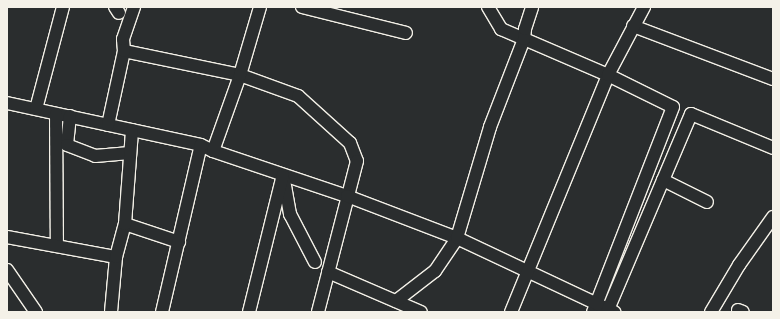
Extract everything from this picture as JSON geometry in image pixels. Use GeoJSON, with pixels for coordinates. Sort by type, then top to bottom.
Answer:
{"type":"FeatureCollection","features":[{"type":"Feature","properties":{"kind":"street"},"geometry":{"type":"LineString","coordinates":[[36,109],[63,7]]}},
{"type":"Feature","properties":{"kind":"street"},"geometry":{"type":"LineString","coordinates":[[108,125],[124,51],[123,39],[134,7]]}},
{"type":"Feature","properties":{"kind":"street"},"geometry":{"type":"LineString","coordinates":[[213,151],[240,75],[260,7]]}},
{"type":"Feature","properties":{"kind":"street"},"geometry":{"type":"LineString","coordinates":[[302,7],[406,33]]}},
{"type":"Feature","properties":{"kind":"street"},"geometry":{"type":"LineString","coordinates":[[488,7],[501,29],[608,75],[672,107],[595,308]]}},
{"type":"Feature","properties":{"kind":"street"},"geometry":{"type":"LineString","coordinates":[[396,301],[435,271],[457,238],[490,127],[524,39],[525,29],[532,7]]}},
{"type":"Feature","properties":{"kind":"street"},"geometry":{"type":"LineString","coordinates":[[511,312],[526,271],[608,75],[644,7]]}},
{"type":"Feature","properties":{"kind":"street"},"geometry":{"type":"LineString","coordinates":[[633,26],[773,79]]}},
{"type":"Feature","properties":{"kind":"street"},"geometry":{"type":"LineString","coordinates":[[124,51],[240,75],[298,96],[350,143],[357,161],[318,312]]}},
{"type":"Feature","properties":{"kind":"street"},"geometry":{"type":"LineString","coordinates":[[7,103],[201,145],[213,151],[347,196],[457,238],[526,271],[595,308],[609,311],[691,114],[773,148]]}},
{"type":"Feature","properties":{"kind":"street"},"geometry":{"type":"LineString","coordinates":[[56,114],[58,246]]}},
{"type":"Feature","properties":{"kind":"street"},"geometry":{"type":"LineString","coordinates":[[70,116],[67,145],[95,156],[130,153]]}},
{"type":"Feature","properties":{"kind":"street"},"geometry":{"type":"LineString","coordinates":[[111,312],[116,257],[125,224],[132,130]]}},
{"type":"Feature","properties":{"kind":"street"},"geometry":{"type":"LineString","coordinates":[[162,312],[201,145]]}},
{"type":"Feature","properties":{"kind":"street"},"geometry":{"type":"LineString","coordinates":[[283,175],[290,214],[315,262]]}},
{"type":"Feature","properties":{"kind":"street"},"geometry":{"type":"LineString","coordinates":[[249,312],[283,175]]}},
{"type":"Feature","properties":{"kind":"street"},"geometry":{"type":"LineString","coordinates":[[663,180],[707,202]]}},
{"type":"Feature","properties":{"kind":"street"},"geometry":{"type":"LineString","coordinates":[[711,312],[739,265],[773,217]]}},
{"type":"Feature","properties":{"kind":"street"},"geometry":{"type":"LineString","coordinates":[[125,224],[179,242]]}},
{"type":"Feature","properties":{"kind":"street"},"geometry":{"type":"LineString","coordinates":[[7,237],[116,257]]}},
{"type":"Feature","properties":{"kind":"street"},"geometry":{"type":"LineString","coordinates":[[7,270],[36,312]]}},
{"type":"Feature","properties":{"kind":"street"},"geometry":{"type":"LineString","coordinates":[[328,272],[421,312]]}}]}
